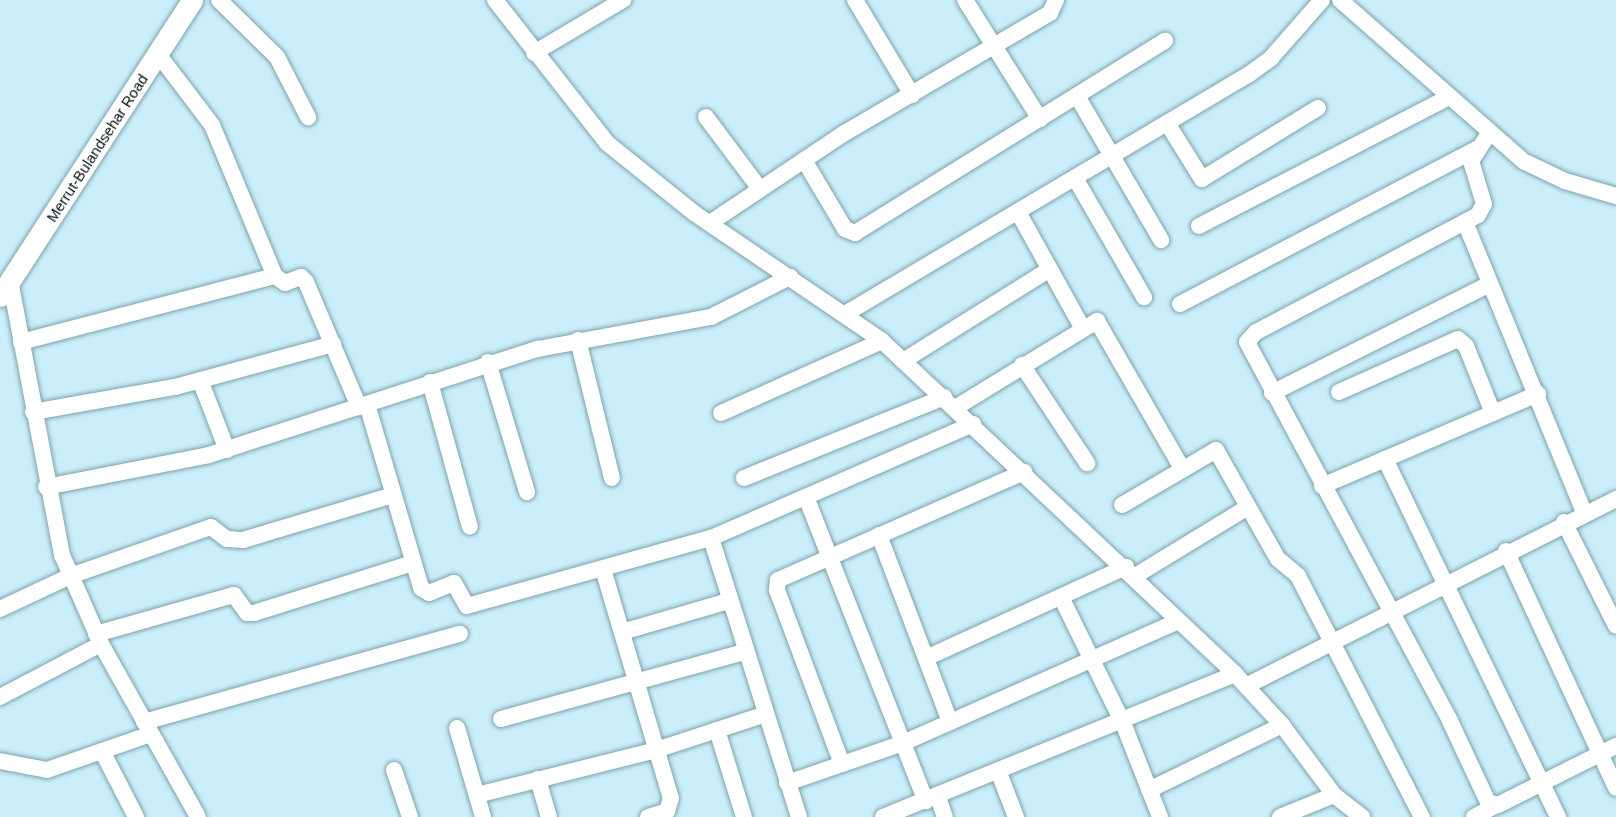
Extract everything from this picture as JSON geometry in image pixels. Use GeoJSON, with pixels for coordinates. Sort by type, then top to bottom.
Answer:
{"type":"FeatureCollection","features":[{"type":"Feature","properties":{"kind":"main road","name":"Merrut-Bulandsehar Road"},"geometry":{"type":"LineString","coordinates":[[5,288],[192,0]]}},
{"type":"Feature","properties":{"kind":"street"},"geometry":{"type":"LineString","coordinates":[[219,0],[277,57],[308,117]]}},
{"type":"Feature","properties":{"kind":"street"},"geometry":{"type":"LineString","coordinates":[[495,0],[534,53],[607,143],[710,223],[882,341],[974,424],[1240,680],[1281,725],[1334,795],[1362,817]]}},
{"type":"Feature","properties":{"kind":"street"},"geometry":{"type":"LineString","coordinates":[[534,53],[623,0]]}},
{"type":"Feature","properties":{"kind":"street"},"geometry":{"type":"LineString","coordinates":[[855,0],[912,95]]}},
{"type":"Feature","properties":{"kind":"street"},"geometry":{"type":"LineString","coordinates":[[965,0],[1040,119]]}},
{"type":"Feature","properties":{"kind":"street"},"geometry":{"type":"LineString","coordinates":[[710,223],[804,160],[1055,9],[1056,0]]}},
{"type":"Feature","properties":{"kind":"street"},"geometry":{"type":"LineString","coordinates":[[845,314],[1167,123],[1271,58],[1322,0]]}},
{"type":"Feature","properties":{"kind":"street"},"geometry":{"type":"LineString","coordinates":[[1342,1],[1488,135],[1544,172],[1616,196]]}},
{"type":"Feature","properties":{"kind":"street"},"geometry":{"type":"LineString","coordinates":[[804,160],[845,229],[855,233],[1165,41]]}},
{"type":"Feature","properties":{"kind":"street"},"geometry":{"type":"LineString","coordinates":[[158,54],[212,125],[275,276],[285,283],[300,277],[306,282],[363,405],[393,495],[412,563],[424,593],[454,583],[467,606],[711,538],[974,424]]}},
{"type":"Feature","properties":{"kind":"street"},"geometry":{"type":"LineString","coordinates":[[1077,96],[1161,240]]}},
{"type":"Feature","properties":{"kind":"street"},"geometry":{"type":"LineString","coordinates":[[1199,226],[1448,98]]}},
{"type":"Feature","properties":{"kind":"street"},"geometry":{"type":"LineString","coordinates":[[1167,123],[1202,179],[1318,108]]}},
{"type":"Feature","properties":{"kind":"street"},"geometry":{"type":"LineString","coordinates":[[706,117],[760,189]]}},
{"type":"Feature","properties":{"kind":"street"},"geometry":{"type":"LineString","coordinates":[[1488,135],[1477,149],[1470,165],[1484,208],[1465,222],[1250,337],[1249,349],[1390,612],[1488,802],[1495,806]]}},
{"type":"Feature","properties":{"kind":"street"},"geometry":{"type":"LineString","coordinates":[[1180,304],[1477,149]]}},
{"type":"Feature","properties":{"kind":"street"},"geometry":{"type":"LineString","coordinates":[[1075,178],[1144,297]]}},
{"type":"Feature","properties":{"kind":"street"},"geometry":{"type":"LineString","coordinates":[[1018,212],[1082,327]]}},
{"type":"Feature","properties":{"kind":"street"},"geometry":{"type":"LineString","coordinates":[[1465,222],[1538,394],[1584,512]]}},
{"type":"Feature","properties":{"kind":"street"},"geometry":{"type":"LineString","coordinates":[[903,361],[1050,270]]}},
{"type":"Feature","properties":{"kind":"street"},"geometry":{"type":"LineString","coordinates":[[21,342],[275,276]]}},
{"type":"Feature","properties":{"kind":"street"},"geometry":{"type":"LineString","coordinates":[[46,487],[227,450],[488,362],[578,340],[711,318],[790,278]]}},
{"type":"Feature","properties":{"kind":"street"},"geometry":{"type":"LineString","coordinates":[[1272,393],[1490,284]]}},
{"type":"Feature","properties":{"kind":"street"},"geometry":{"type":"LineString","coordinates":[[5,288],[21,342],[46,487],[70,576],[98,639],[198,817]]}},
{"type":"Feature","properties":{"kind":"street"},"geometry":{"type":"LineString","coordinates":[[744,478],[949,402],[1022,365],[1082,327],[1097,321],[1182,468]]}},
{"type":"Feature","properties":{"kind":"street"},"geometry":{"type":"LineString","coordinates":[[1339,392],[1458,339],[1466,346],[1493,413]]}},
{"type":"Feature","properties":{"kind":"street"},"geometry":{"type":"LineString","coordinates":[[578,340],[612,478]]}},
{"type":"Feature","properties":{"kind":"street"},"geometry":{"type":"LineString","coordinates":[[721,413],[882,341]]}},
{"type":"Feature","properties":{"kind":"street"},"geometry":{"type":"LineString","coordinates":[[33,412],[200,380],[333,344]]}},
{"type":"Feature","properties":{"kind":"street"},"geometry":{"type":"LineString","coordinates":[[488,362],[527,492]]}},
{"type":"Feature","properties":{"kind":"street"},"geometry":{"type":"LineString","coordinates":[[1022,365],[1087,463]]}},
{"type":"Feature","properties":{"kind":"street"},"geometry":{"type":"LineString","coordinates":[[200,380],[227,450]]}},
{"type":"Feature","properties":{"kind":"street"},"geometry":{"type":"LineString","coordinates":[[430,382],[470,527]]}},
{"type":"Feature","properties":{"kind":"street"},"geometry":{"type":"LineString","coordinates":[[1322,486],[1538,394]]}},
{"type":"Feature","properties":{"kind":"street"},"geometry":{"type":"LineString","coordinates":[[1122,505],[1216,450],[1281,564],[1296,572],[1422,817]]}},
{"type":"Feature","properties":{"kind":"street"},"geometry":{"type":"LineString","coordinates":[[1385,459],[1447,582],[1558,817]]}},
{"type":"Feature","properties":{"kind":"street"},"geometry":{"type":"LineString","coordinates":[[842,764],[775,585],[781,577],[1024,472]]}},
{"type":"Feature","properties":{"kind":"street"},"geometry":{"type":"LineString","coordinates":[[0,609],[70,576],[210,527],[227,539],[243,540],[393,495]]}},
{"type":"Feature","properties":{"kind":"street"},"geometry":{"type":"LineString","coordinates":[[806,497],[903,743],[932,799],[945,817]]}},
{"type":"Feature","properties":{"kind":"street"},"geometry":{"type":"LineString","coordinates":[[884,817],[1123,723],[1240,680],[1331,642],[1506,551],[1584,512],[1616,499]]}},
{"type":"Feature","properties":{"kind":"street"},"geometry":{"type":"LineString","coordinates":[[926,658],[1061,597],[1130,572],[1248,507]]}},
{"type":"Feature","properties":{"kind":"street"},"geometry":{"type":"LineString","coordinates":[[1564,522],[1616,626]]}},
{"type":"Feature","properties":{"kind":"street"},"geometry":{"type":"LineString","coordinates":[[879,535],[950,722]]}},
{"type":"Feature","properties":{"kind":"street"},"geometry":{"type":"LineString","coordinates":[[711,538],[763,715],[799,817]]}},
{"type":"Feature","properties":{"kind":"street"},"geometry":{"type":"LineString","coordinates":[[1506,551],[1616,788]]}},
{"type":"Feature","properties":{"kind":"street"},"geometry":{"type":"LineString","coordinates":[[0,697],[98,639],[234,595],[247,613],[254,613],[412,563]]}},
{"type":"Feature","properties":{"kind":"street"},"geometry":{"type":"LineString","coordinates":[[603,569],[671,807],[648,817]]}},
{"type":"Feature","properties":{"kind":"street"},"geometry":{"type":"LineString","coordinates":[[1061,597],[1123,723],[1160,817]]}},
{"type":"Feature","properties":{"kind":"street"},"geometry":{"type":"LineString","coordinates":[[622,632],[729,601]]}},
{"type":"Feature","properties":{"kind":"street"},"geometry":{"type":"LineString","coordinates":[[787,783],[903,743],[1178,621]]}},
{"type":"Feature","properties":{"kind":"street"},"geometry":{"type":"LineString","coordinates":[[0,761],[47,771],[102,751],[147,728],[459,634]]}},
{"type":"Feature","properties":{"kind":"street"},"geometry":{"type":"LineString","coordinates":[[501,718],[637,685],[745,652]]}},
{"type":"Feature","properties":{"kind":"street"},"geometry":{"type":"LineString","coordinates":[[477,795],[656,750],[763,715]]}},
{"type":"Feature","properties":{"kind":"street"},"geometry":{"type":"LineString","coordinates":[[1149,790],[1281,725]]}},
{"type":"Feature","properties":{"kind":"street"},"geometry":{"type":"LineString","coordinates":[[457,728],[483,817]]}},
{"type":"Feature","properties":{"kind":"street"},"geometry":{"type":"LineString","coordinates":[[717,730],[744,817]]}},
{"type":"Feature","properties":{"kind":"street"},"geometry":{"type":"LineString","coordinates":[[1474,817],[1616,746]]}},
{"type":"Feature","properties":{"kind":"street"},"geometry":{"type":"LineString","coordinates":[[102,751],[136,817]]}},
{"type":"Feature","properties":{"kind":"street"},"geometry":{"type":"LineString","coordinates":[[394,770],[410,817]]}},
{"type":"Feature","properties":{"kind":"street"},"geometry":{"type":"LineString","coordinates":[[999,773],[1016,817]]}},
{"type":"Feature","properties":{"kind":"street"},"geometry":{"type":"LineString","coordinates":[[538,779],[549,817]]}},
{"type":"Feature","properties":{"kind":"street"},"geometry":{"type":"LineString","coordinates":[[1283,816],[1334,795]]}}]}
